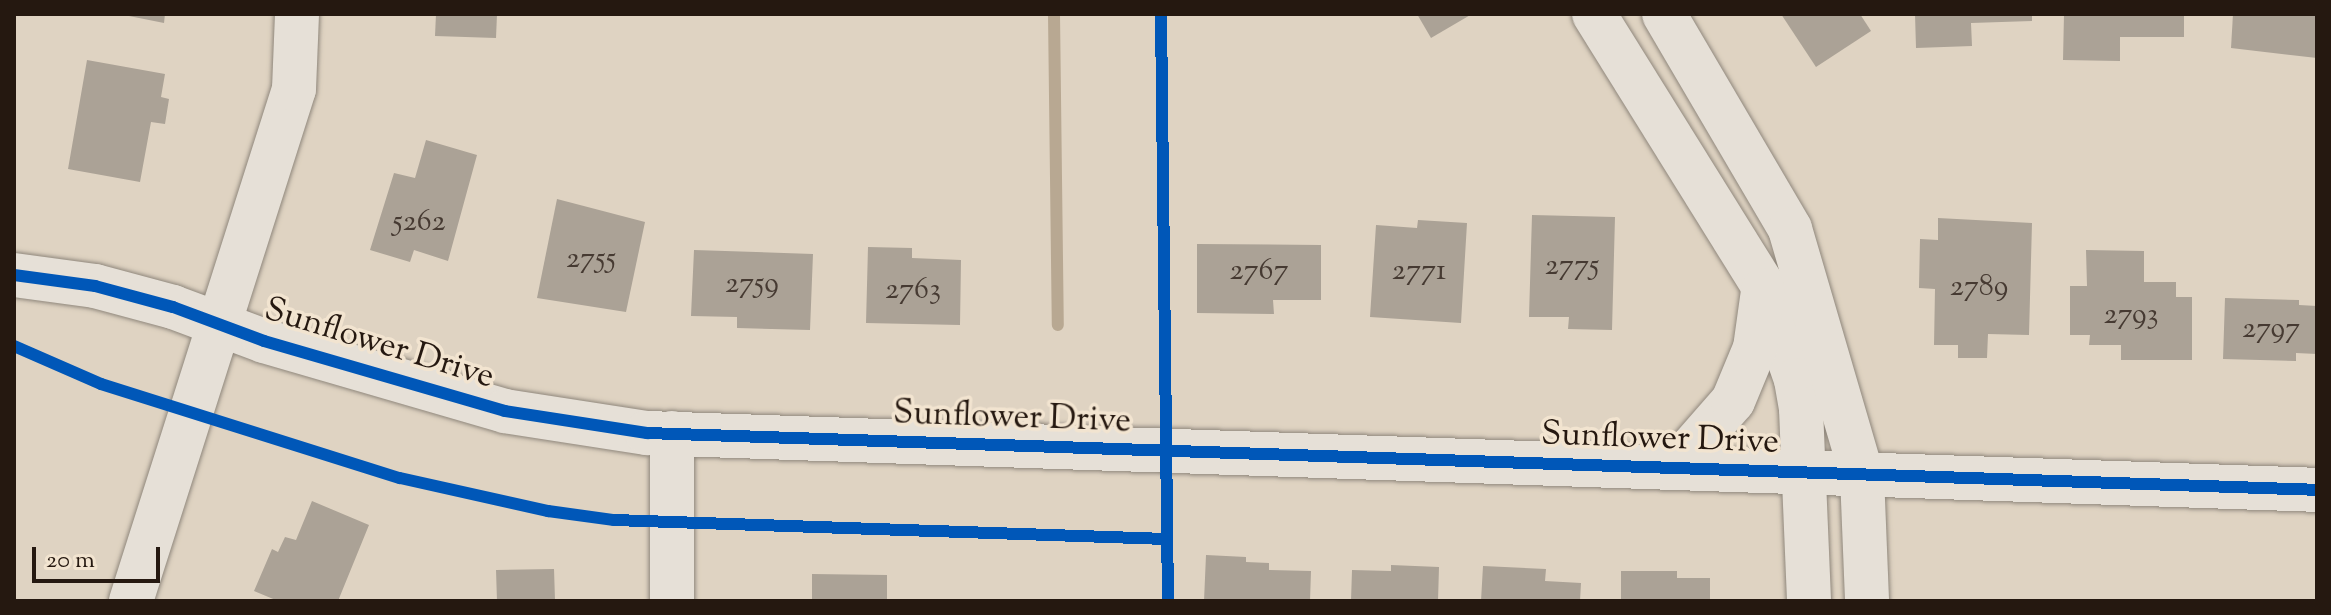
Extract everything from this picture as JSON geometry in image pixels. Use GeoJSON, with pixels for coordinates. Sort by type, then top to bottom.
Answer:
{"type":"FeatureCollection","features":[{"type":"Feature","properties":{"kind":"street"},"geometry":{"type":"LineString","coordinates":[[131,601],[294,89],[297,14]]}},
{"type":"Feature","properties":{"kind":"street"},"geometry":{"type":"LineString","coordinates":[[1594,14],[1763,285],[1796,380],[1805,472],[1809,601]]}},
{"type":"Feature","properties":{"kind":"street"},"geometry":{"type":"LineString","coordinates":[[1664,14],[1790,229],[1825,333],[1862,475],[1867,601]]}},
{"type":"Feature","properties":{"kind":"street","name":"Sunflower Drive"},"geometry":{"type":"LineString","coordinates":[[14,275],[95,286],[222,323],[264,341],[505,411],[672,433],[2317,490]]}},
{"type":"Feature","properties":{"kind":"street"},"geometry":{"type":"LineString","coordinates":[[1676,466],[1733,401],[1755,348],[1763,285]]}},
{"type":"Feature","properties":{"kind":"street"},"geometry":{"type":"LineString","coordinates":[[672,433],[672,601]]}},
{"type":"Feature","properties":{"kind":"building"},"geometry":{"type":"Polygon","coordinates":[[[119,14],[165,14],[164,23],[119,14]]]}},
{"type":"Feature","properties":{"kind":"building"},"geometry":{"type":"Polygon","coordinates":[[[436,14],[497,14],[496,38],[435,36],[436,14]]]}},
{"type":"Feature","properties":{"kind":"building"},"geometry":{"type":"Polygon","coordinates":[[[1417,14],[1472,14],[1431,38],[1417,14]]]}},
{"type":"Feature","properties":{"kind":"building"},"geometry":{"type":"Polygon","coordinates":[[[1781,14],[1860,14],[1871,31],[1816,67],[1781,14]]]}},
{"type":"Feature","properties":{"kind":"building"},"geometry":{"type":"Polygon","coordinates":[[[1915,14],[2032,14],[2032,21],[1971,23],[1972,46],[1916,48],[1915,14]]]}},
{"type":"Feature","properties":{"kind":"building"},"geometry":{"type":"Polygon","coordinates":[[[2064,14],[2184,14],[2184,37],[2120,37],[2120,61],[2063,60],[2064,14]]]}},
{"type":"Feature","properties":{"kind":"building"},"geometry":{"type":"Polygon","coordinates":[[[2233,14],[2317,14],[2317,58],[2231,48],[2233,14]]]}},
{"type":"Feature","properties":{"kind":"building"},"geometry":{"type":"Polygon","coordinates":[[[87,60],[165,74],[161,97],[169,99],[165,124],[151,122],[140,182],[68,169],[87,60]]]}},
{"type":"Feature","properties":{"kind":"building"},"geometry":{"type":"Polygon","coordinates":[[[426,140],[477,155],[448,261],[414,250],[410,262],[370,250],[394,173],[415,178],[426,140]]]}},
{"type":"Feature","properties":{"kind":"building"},"geometry":{"type":"Polygon","coordinates":[[[557,199],[645,222],[626,312],[537,298],[557,199]]]}},
{"type":"Feature","properties":{"kind":"building"},"geometry":{"type":"Polygon","coordinates":[[[1532,215],[1615,217],[1612,330],[1568,329],[1569,317],[1529,317],[1532,215]]]}},
{"type":"Feature","properties":{"kind":"building"},"geometry":{"type":"Polygon","coordinates":[[[1938,218],[2032,223],[2029,335],[1988,334],[1987,358],[1958,358],[1958,345],[1934,345],[1935,289],[1919,288],[1920,239],[1938,240],[1938,218]]]}},
{"type":"Feature","properties":{"kind":"building"},"geometry":{"type":"Polygon","coordinates":[[[1418,220],[1467,223],[1461,323],[1370,317],[1376,225],[1417,228],[1418,220]]]}},
{"type":"Feature","properties":{"kind":"building"},"geometry":{"type":"Polygon","coordinates":[[[1197,244],[1321,245],[1321,300],[1273,300],[1274,314],[1197,313],[1197,244]]]}},
{"type":"Feature","properties":{"kind":"building"},"geometry":{"type":"Polygon","coordinates":[[[868,247],[912,248],[912,258],[961,260],[960,325],[866,323],[868,247]]]}},
{"type":"Feature","properties":{"kind":"building"},"geometry":{"type":"Polygon","coordinates":[[[694,250],[813,254],[810,330],[737,328],[737,317],[691,316],[694,250]]]}},
{"type":"Feature","properties":{"kind":"building"},"geometry":{"type":"Polygon","coordinates":[[[2086,250],[2144,251],[2144,282],[2176,282],[2176,297],[2192,297],[2192,360],[2121,360],[2121,345],[2089,345],[2090,335],[2070,335],[2070,286],[2087,286],[2086,250]]]}},
{"type":"Feature","properties":{"kind":"building"},"geometry":{"type":"Polygon","coordinates":[[[2225,298],[2299,300],[2299,305],[2317,306],[2317,354],[2296,353],[2296,361],[2223,359],[2225,298]]]}},
{"type":"Feature","properties":{"kind":"building"},"geometry":{"type":"Polygon","coordinates":[[[312,501],[369,525],[338,601],[278,601],[254,591],[272,549],[278,552],[285,537],[296,540],[312,501]]]}},
{"type":"Feature","properties":{"kind":"building"},"geometry":{"type":"Polygon","coordinates":[[[1206,555],[1246,557],[1246,562],[1269,563],[1269,570],[1311,571],[1310,601],[1204,601],[1206,555]]]}},
{"type":"Feature","properties":{"kind":"building"},"geometry":{"type":"Polygon","coordinates":[[[1391,565],[1439,567],[1438,601],[1351,601],[1352,570],[1391,571],[1391,565]]]}},
{"type":"Feature","properties":{"kind":"building"},"geometry":{"type":"Polygon","coordinates":[[[1483,566],[1546,569],[1545,581],[1581,583],[1580,601],[1481,601],[1483,566]]]}},
{"type":"Feature","properties":{"kind":"building"},"geometry":{"type":"Polygon","coordinates":[[[554,569],[555,601],[497,601],[496,570],[554,569]]]}},
{"type":"Feature","properties":{"kind":"building"},"geometry":{"type":"Polygon","coordinates":[[[1621,571],[1677,571],[1677,578],[1710,578],[1710,601],[1621,601],[1621,571]]]}},
{"type":"Feature","properties":{"kind":"building"},"geometry":{"type":"Polygon","coordinates":[[[812,574],[887,575],[887,601],[812,601],[812,574]]]}},
{"type":"Feature","properties":{"kind":"waterway"},"geometry":{"type":"LineString","coordinates":[[1054,14],[1058,325]]}},
{"type":"Feature","properties":{"kind":"cycle path"},"geometry":{"type":"LineString","coordinates":[[1161,14],[1168,601]]}},
{"type":"Feature","properties":{"kind":"cycle path"},"geometry":{"type":"LineString","coordinates":[[14,275],[95,286],[173,307],[264,341],[505,411],[647,433],[2317,490]]}},
{"type":"Feature","properties":{"kind":"cycle path"},"geometry":{"type":"LineString","coordinates":[[14,346],[101,384],[400,478],[548,511],[614,520],[1167,539]]}}]}
